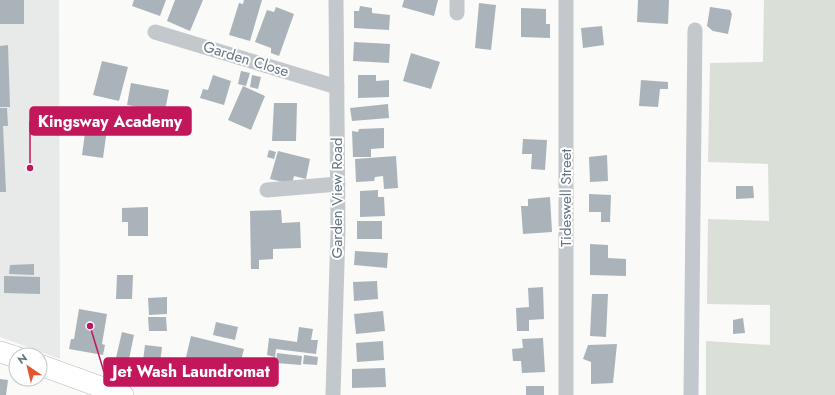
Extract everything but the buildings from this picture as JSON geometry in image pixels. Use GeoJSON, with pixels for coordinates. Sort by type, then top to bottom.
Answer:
{"type":"FeatureCollection","features":[{"type":"Feature","properties":{"kind":"main road"},"geometry":{"type":"LineString","coordinates":[[48,368],[123,395]]}},
{"type":"Feature","properties":{"kind":"street","name":"Garden View Road"},"geometry":{"type":"LineString","coordinates":[[333,395],[338,231],[336,0]]}},
{"type":"Feature","properties":{"kind":"street","name":"Tideswell Street"},"geometry":{"type":"LineString","coordinates":[[566,0],[566,395]]}},
{"type":"Feature","properties":{"kind":"street"},"geometry":{"type":"LineString","coordinates":[[691,395],[695,30]]}},
{"type":"Feature","properties":{"kind":"street","name":"Garden Close"},"geometry":{"type":"LineString","coordinates":[[154,32],[337,87]]}},
{"type":"Feature","properties":{"kind":"street"},"geometry":{"type":"LineString","coordinates":[[267,190],[338,184]]}},
{"type":"Feature","properties":{"kind":"shaded area"},"geometry":{"type":"Polygon","coordinates":[[[0,0],[59,0],[60,359],[48,355],[48,347],[27,347],[0,337],[0,0]]]}},
{"type":"Feature","properties":{"kind":"shaded area"},"geometry":{"type":"Polygon","coordinates":[[[764,0],[835,0],[835,395],[706,395],[706,341],[770,345],[770,305],[707,304],[708,219],[769,221],[768,164],[708,162],[710,63],[763,62],[764,0]]]}},
{"type":"Feature","properties":{"kind":"place","name":"Kingsway Academy"},"geometry":{"type":"Point","coordinates":[30,168]}},
{"type":"Feature","properties":{"kind":"place","name":"Jet Wash Laundromat"},"geometry":{"type":"Point","coordinates":[90,326]}}]}
